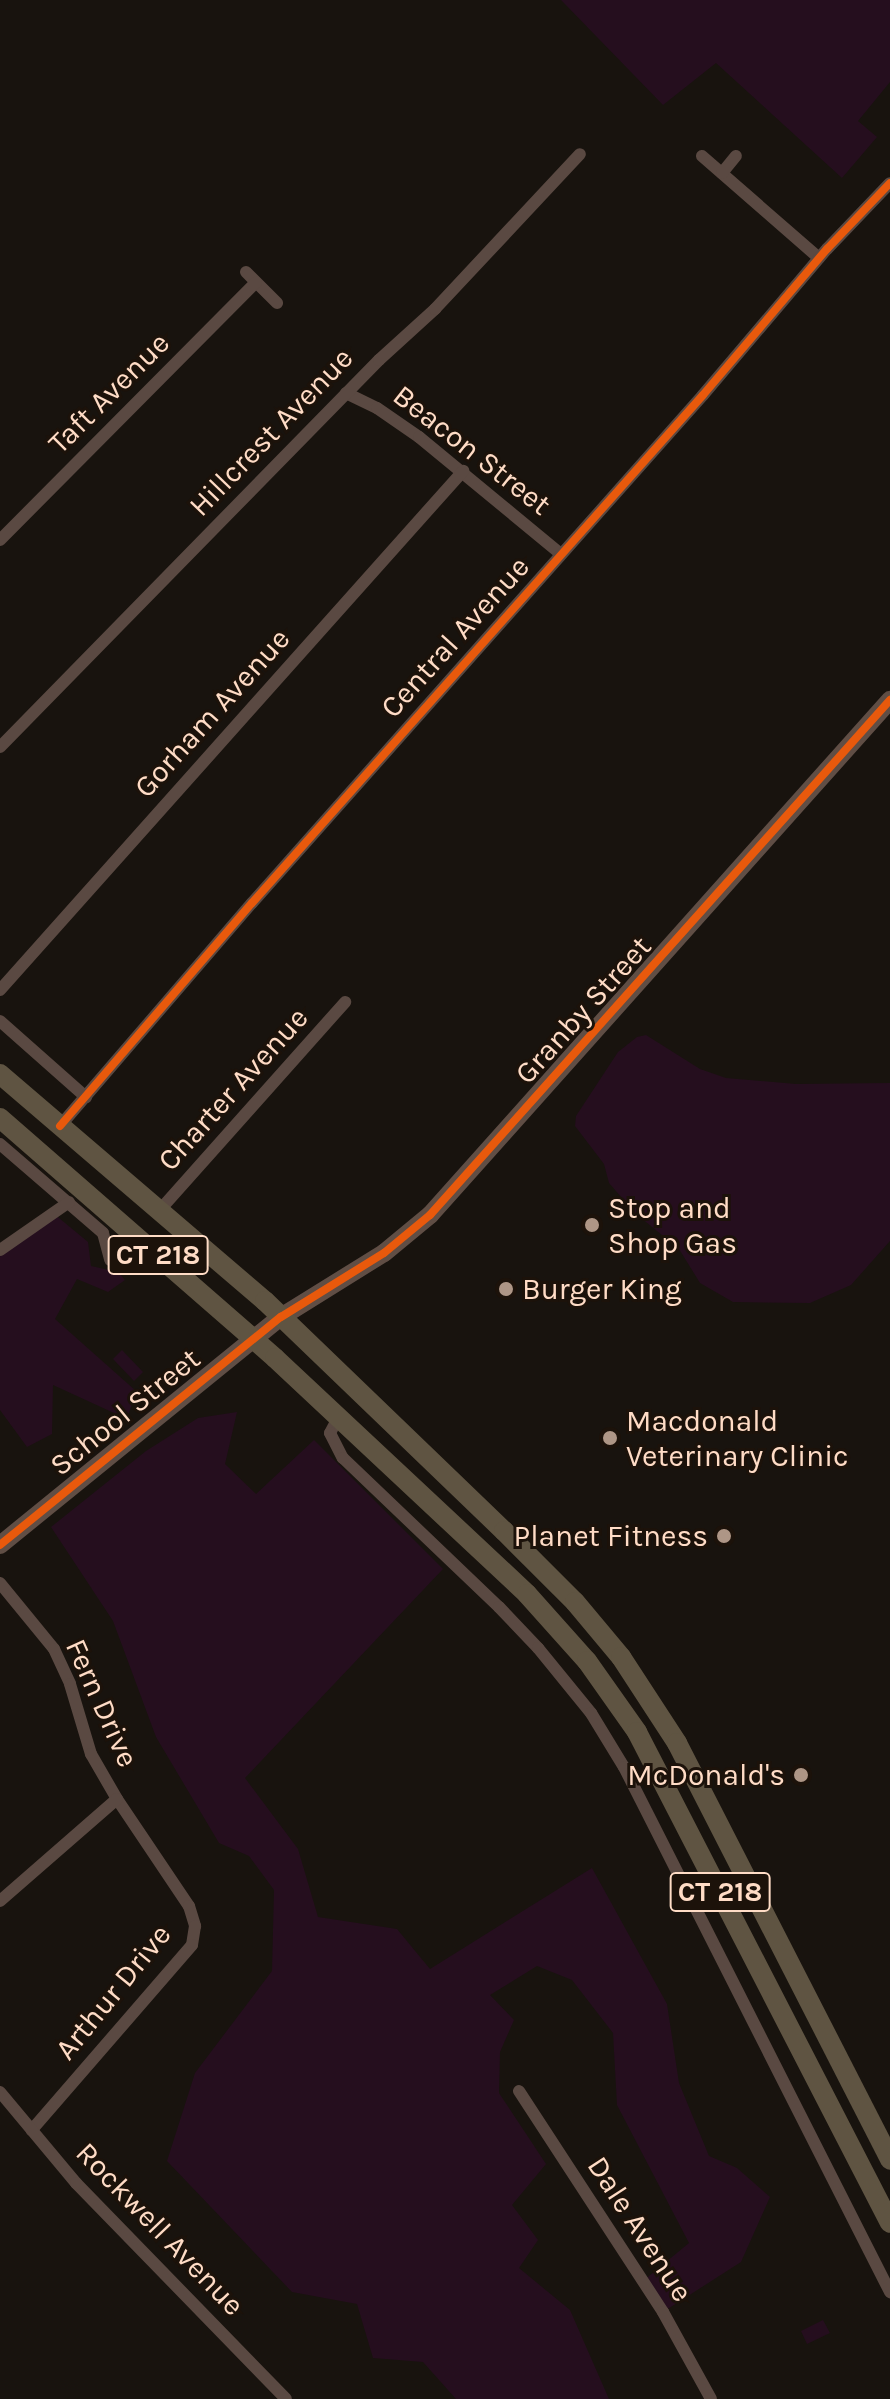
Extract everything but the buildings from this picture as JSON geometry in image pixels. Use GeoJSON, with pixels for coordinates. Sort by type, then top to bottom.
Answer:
{"type":"FeatureCollection","features":[{"type":"Feature","properties":{"kind":"main road","name":"Granby Street"},"geometry":{"type":"LineString","coordinates":[[281,1317],[384,1253],[439,1206],[890,700]]}},
{"type":"Feature","properties":{"kind":"main road","name":"CT 218"},"geometry":{"type":"LineString","coordinates":[[0,1074],[281,1317],[575,1602],[663,1716],[890,2160]]}},
{"type":"Feature","properties":{"kind":"main road","name":"CT 218"},"geometry":{"type":"LineString","coordinates":[[0,1118],[254,1339],[473,1543],[560,1630],[637,1732],[890,2223]]}},
{"type":"Feature","properties":{"kind":"main road","name":"School Street"},"geometry":{"type":"LineString","coordinates":[[0,1545],[281,1317]]}},
{"type":"Feature","properties":{"kind":"main road"},"geometry":{"type":"LineString","coordinates":[[637,1732],[663,1716]]}},
{"type":"Feature","properties":{"kind":"main road"},"geometry":{"type":"LineString","coordinates":[[803,2053],[830,2041]]}},
{"type":"Feature","properties":{"kind":"street","name":"Hillcrest Avenue"},"geometry":{"type":"LineString","coordinates":[[0,747],[346,393],[438,306],[580,154]]}},
{"type":"Feature","properties":{"kind":"street"},"geometry":{"type":"LineString","coordinates":[[702,156],[819,258]]}},
{"type":"Feature","properties":{"kind":"street"},"geometry":{"type":"LineString","coordinates":[[722,173],[736,156]]}},
{"type":"Feature","properties":{"kind":"street","name":"Central Avenue"},"geometry":{"type":"LineString","coordinates":[[60,1126],[819,258],[890,183]]}},
{"type":"Feature","properties":{"kind":"street"},"geometry":{"type":"LineString","coordinates":[[246,272],[277,303]]}},
{"type":"Feature","properties":{"kind":"street","name":"Taft Avenue"},"geometry":{"type":"LineString","coordinates":[[0,540],[256,282]]}},
{"type":"Feature","properties":{"kind":"street","name":"Beacon Street"},"geometry":{"type":"LineString","coordinates":[[346,393],[388,414],[463,471],[561,554]]}},
{"type":"Feature","properties":{"kind":"street","name":"Gorham Avenue"},"geometry":{"type":"LineString","coordinates":[[0,990],[463,471]]}},
{"type":"Feature","properties":{"kind":"street","name":"Charter Avenue"},"geometry":{"type":"LineString","coordinates":[[159,1211],[345,1002]]}},
{"type":"Feature","properties":{"kind":"street"},"geometry":{"type":"LineString","coordinates":[[0,1021],[86,1097]]}},
{"type":"Feature","properties":{"kind":"street"},"geometry":{"type":"LineString","coordinates":[[0,1144],[103,1233],[110,1260]]}},
{"type":"Feature","properties":{"kind":"street"},"geometry":{"type":"LineString","coordinates":[[0,1250],[69,1202]]}},
{"type":"Feature","properties":{"kind":"street"},"geometry":{"type":"LineString","coordinates":[[338,1418],[330,1433],[343,1458],[538,1648],[591,1713],[624,1767],[890,2292]]}},
{"type":"Feature","properties":{"kind":"street"},"geometry":{"type":"LineString","coordinates":[[454,1563],[473,1543]]}},
{"type":"Feature","properties":{"kind":"street","name":"Fern Drive"},"geometry":{"type":"LineString","coordinates":[[0,1583],[54,1649],[70,1684],[91,1754],[117,1799],[0,1901]]}},
{"type":"Feature","properties":{"kind":"street","name":"Arthur Drive"},"geometry":{"type":"LineString","coordinates":[[32,2130],[192,1945],[195,1926],[189,1906],[117,1799]]}},
{"type":"Feature","properties":{"kind":"street"},"geometry":{"type":"LineString","coordinates":[[683,1884],[710,1872]]}},
{"type":"Feature","properties":{"kind":"street","name":"Dale Avenue"},"geometry":{"type":"LineString","coordinates":[[519,2091],[663,2312],[711,2399]]}},
{"type":"Feature","properties":{"kind":"street","name":"Rockwell Avenue"},"geometry":{"type":"LineString","coordinates":[[0,2092],[76,2183],[286,2399]]}},
{"type":"Feature","properties":{"kind":"shaded area"},"geometry":{"type":"Polygon","coordinates":[[[561,0],[890,0],[890,82],[858,121],[877,137],[842,178],[716,63],[663,105],[561,0]]]}},
{"type":"Feature","properties":{"kind":"shaded area"},"geometry":{"type":"Polygon","coordinates":[[[646,1035],[700,1069],[726,1078],[796,1084],[890,1083],[890,1241],[851,1285],[810,1303],[733,1302],[700,1283],[679,1249],[635,1213],[609,1183],[604,1164],[575,1126],[576,1116],[618,1052],[637,1037],[646,1035]]]}},
{"type":"Feature","properties":{"kind":"shaded area"},"geometry":{"type":"Polygon","coordinates":[[[53,1213],[88,1242],[91,1266],[118,1272],[125,1280],[108,1292],[77,1279],[55,1319],[136,1391],[127,1419],[53,1385],[52,1434],[27,1447],[0,1410],[0,1250],[53,1213]]]}},
{"type":"Feature","properties":{"kind":"shaded area"},"geometry":{"type":"Polygon","coordinates":[[[122,1350],[143,1372],[134,1381],[113,1359],[122,1350]]]}},
{"type":"Feature","properties":{"kind":"shaded area"},"geometry":{"type":"Polygon","coordinates":[[[237,1412],[225,1464],[256,1494],[314,1440],[443,1569],[245,1778],[298,1849],[318,1917],[397,1929],[430,1969],[592,1868],[667,2004],[679,2083],[709,2156],[737,2168],[770,2197],[741,2262],[663,2312],[643,2281],[689,2243],[617,2105],[613,2033],[572,1980],[537,1966],[490,1995],[514,2020],[500,2052],[499,2093],[546,2164],[512,2205],[538,2240],[519,2268],[570,2310],[609,2399],[456,2399],[423,2362],[373,2358],[357,2304],[292,2292],[167,2161],[195,2073],[272,1971],[274,1890],[249,1856],[219,1843],[156,1737],[113,1621],[51,1527],[146,1451],[198,1418],[237,1412]]]}},
{"type":"Feature","properties":{"kind":"shaded area"},"geometry":{"type":"Polygon","coordinates":[[[823,2320],[830,2333],[807,2344],[801,2331],[823,2320]]]}},
{"type":"Feature","properties":{"kind":"cycle path"},"geometry":{"type":"LineString","coordinates":[[60,1126],[252,903],[703,395],[827,249],[890,183]]}},
{"type":"Feature","properties":{"kind":"cycle path"},"geometry":{"type":"LineString","coordinates":[[0,1545],[281,1317],[384,1253],[430,1215],[890,700]]}},
{"type":"Feature","properties":{"kind":"place","name":"Stop and Shop Gas"},"geometry":{"type":"Point","coordinates":[592,1225]}},
{"type":"Feature","properties":{"kind":"place","name":"Burger King"},"geometry":{"type":"Point","coordinates":[506,1289]}},
{"type":"Feature","properties":{"kind":"place","name":"Macdonald Veterinary Clinic"},"geometry":{"type":"Point","coordinates":[610,1438]}},
{"type":"Feature","properties":{"kind":"place","name":"Planet Fitness"},"geometry":{"type":"Point","coordinates":[724,1536]}},
{"type":"Feature","properties":{"kind":"place","name":"McDonald's"},"geometry":{"type":"Point","coordinates":[801,1775]}}]}
